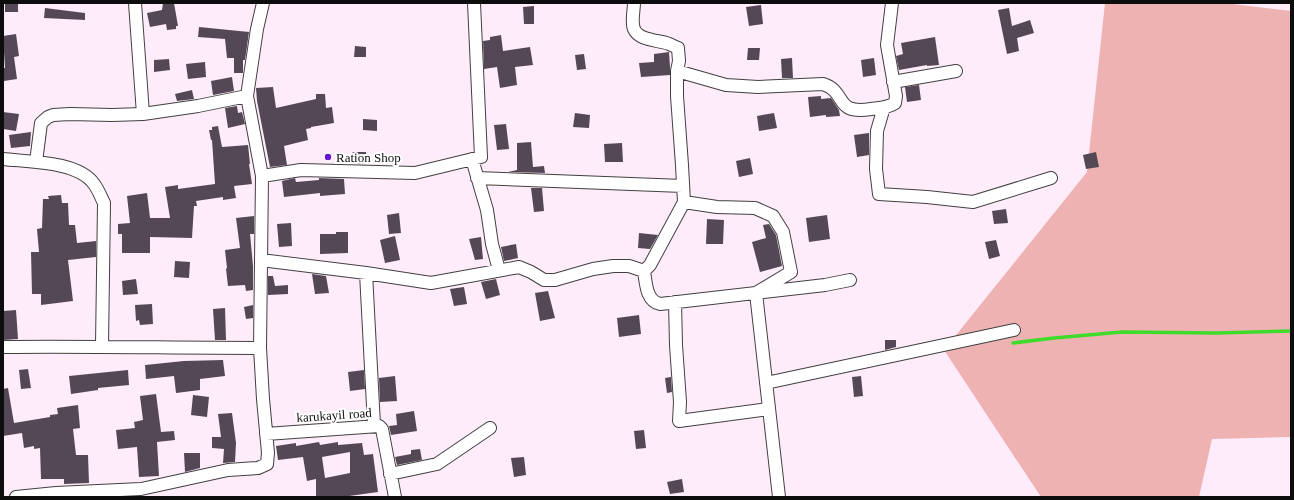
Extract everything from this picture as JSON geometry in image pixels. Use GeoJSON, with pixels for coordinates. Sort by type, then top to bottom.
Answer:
{"type":"FeatureCollection","features":[{"type":"Feature","properties":{"kind":"street"},"geometry":{"type":"LineString","coordinates":[[135,3],[143,114]]}},
{"type":"Feature","properties":{"kind":"street"},"geometry":{"type":"LineString","coordinates":[[16,497],[56,493],[141,493],[228,470],[258,468],[267,464],[268,453],[260,348],[262,176],[247,96],[257,29],[263,3]]}},
{"type":"Feature","properties":{"kind":"street"},"geometry":{"type":"LineString","coordinates":[[262,176],[301,170],[415,173],[481,157],[474,3]]}},
{"type":"Feature","properties":{"kind":"street"},"geometry":{"type":"LineString","coordinates":[[634,3],[634,29],[640,35],[678,48],[679,61],[677,71],[677,96],[684,202],[650,265],[644,271]]}},
{"type":"Feature","properties":{"kind":"street"},"geometry":{"type":"LineString","coordinates":[[677,71],[726,85],[758,87],[823,84],[832,87],[843,104],[851,110],[863,110],[890,106],[895,103],[896,96],[886,45],[892,3]]}},
{"type":"Feature","properties":{"kind":"street"},"geometry":{"type":"LineString","coordinates":[[893,82],[956,71]]}},
{"type":"Feature","properties":{"kind":"street"},"geometry":{"type":"LineString","coordinates":[[36,162],[42,123],[48,117],[59,114],[143,114],[198,106],[247,96]]}},
{"type":"Feature","properties":{"kind":"street"},"geometry":{"type":"LineString","coordinates":[[884,107],[877,131],[876,169],[879,194],[973,202],[1051,178]]}},
{"type":"Feature","properties":{"kind":"street"},"geometry":{"type":"LineString","coordinates":[[3,159],[64,166],[81,172],[93,183],[104,203],[102,346]]}},
{"type":"Feature","properties":{"kind":"street"},"geometry":{"type":"LineString","coordinates":[[472,159],[487,210],[492,244],[499,270]]}},
{"type":"Feature","properties":{"kind":"street"},"geometry":{"type":"LineString","coordinates":[[477,178],[683,186]]}},
{"type":"Feature","properties":{"kind":"street"},"geometry":{"type":"LineString","coordinates":[[684,202],[717,207],[755,208],[773,216],[783,232],[791,272],[756,293]]}},
{"type":"Feature","properties":{"kind":"street"},"geometry":{"type":"LineString","coordinates":[[261,260],[431,283],[519,267],[544,280],[555,280],[593,269],[613,266],[629,266],[644,271]]}},
{"type":"Feature","properties":{"kind":"street"},"geometry":{"type":"LineString","coordinates":[[644,271],[651,300],[660,304],[825,285],[850,280]]}},
{"type":"Feature","properties":{"kind":"street"},"geometry":{"type":"LineString","coordinates":[[366,273],[374,425]]}},
{"type":"Feature","properties":{"kind":"street"},"geometry":{"type":"LineString","coordinates":[[756,293],[779,497]]}},
{"type":"Feature","properties":{"kind":"street"},"geometry":{"type":"LineString","coordinates":[[675,302],[680,402],[679,421],[769,409]]}},
{"type":"Feature","properties":{"kind":"street"},"geometry":{"type":"LineString","coordinates":[[766,383],[1014,330]]}},
{"type":"Feature","properties":{"kind":"street"},"geometry":{"type":"LineString","coordinates":[[3,347],[102,346],[144,348],[260,348]]}},
{"type":"Feature","properties":{"kind":"street","name":"karukayil road"},"geometry":{"type":"LineString","coordinates":[[266,434],[374,425],[379,426],[382,429],[395,497]]}},
{"type":"Feature","properties":{"kind":"street"},"geometry":{"type":"LineString","coordinates":[[390,474],[437,464],[490,428]]}},
{"type":"Feature","properties":{"kind":"shaded area"},"geometry":{"type":"Polygon","coordinates":[[[1105,3],[1224,3],[1291,11],[1291,437],[1212,439],[1199,497],[1041,497],[944,350],[1087,172],[1105,3]]]}},
{"type":"Feature","properties":{"kind":"building"},"geometry":{"type":"Polygon","coordinates":[[[5,3],[18,3],[18,12],[5,12],[5,3]]]}},
{"type":"Feature","properties":{"kind":"building"},"geometry":{"type":"Polygon","coordinates":[[[163,3],[174,3],[178,26],[176,26],[176,29],[167,30],[166,24],[150,27],[147,13],[162,10],[163,3]]]}},
{"type":"Feature","properties":{"kind":"building"},"geometry":{"type":"Polygon","coordinates":[[[761,5],[763,24],[749,26],[746,7],[761,5]]]}},
{"type":"Feature","properties":{"kind":"building"},"geometry":{"type":"Polygon","coordinates":[[[534,6],[534,24],[524,24],[523,7],[534,6]]]}},
{"type":"Feature","properties":{"kind":"building"},"geometry":{"type":"Polygon","coordinates":[[[45,8],[85,13],[85,20],[44,18],[45,8]]]}},
{"type":"Feature","properties":{"kind":"building"},"geometry":{"type":"Polygon","coordinates":[[[1009,8],[1012,26],[1030,20],[1034,33],[1017,38],[1019,51],[1007,54],[998,10],[1009,8]]]}},
{"type":"Feature","properties":{"kind":"building"},"geometry":{"type":"Polygon","coordinates":[[[199,27],[249,32],[245,60],[243,60],[243,73],[234,73],[234,58],[227,58],[225,39],[198,37],[199,27]]]}},
{"type":"Feature","properties":{"kind":"building"},"geometry":{"type":"Polygon","coordinates":[[[16,34],[19,56],[14,57],[17,79],[4,81],[3,68],[5,68],[3,36],[16,34]]]}},
{"type":"Feature","properties":{"kind":"building"},"geometry":{"type":"Polygon","coordinates":[[[501,35],[503,51],[530,47],[533,65],[515,67],[517,85],[500,88],[497,67],[484,69],[483,41],[490,40],[490,37],[501,35]]]}},
{"type":"Feature","properties":{"kind":"building"},"geometry":{"type":"Polygon","coordinates":[[[935,37],[939,65],[927,65],[899,70],[896,56],[903,54],[901,43],[935,37]]]}},
{"type":"Feature","properties":{"kind":"building"},"geometry":{"type":"Polygon","coordinates":[[[355,46],[366,47],[366,57],[354,57],[355,46]]]}},
{"type":"Feature","properties":{"kind":"building"},"geometry":{"type":"Polygon","coordinates":[[[748,48],[760,48],[759,60],[747,60],[748,48]]]}},
{"type":"Feature","properties":{"kind":"building"},"geometry":{"type":"Polygon","coordinates":[[[669,52],[670,75],[641,77],[639,63],[654,62],[654,54],[669,52]]]}},
{"type":"Feature","properties":{"kind":"building"},"geometry":{"type":"Polygon","coordinates":[[[584,54],[586,69],[577,70],[575,55],[584,54]]]}},
{"type":"Feature","properties":{"kind":"building"},"geometry":{"type":"Polygon","coordinates":[[[792,58],[793,78],[782,78],[781,59],[792,58]]]}},
{"type":"Feature","properties":{"kind":"building"},"geometry":{"type":"Polygon","coordinates":[[[874,58],[876,75],[863,77],[861,60],[874,58]]]}},
{"type":"Feature","properties":{"kind":"building"},"geometry":{"type":"Polygon","coordinates":[[[169,59],[170,70],[154,72],[154,60],[169,59]]]}},
{"type":"Feature","properties":{"kind":"building"},"geometry":{"type":"Polygon","coordinates":[[[205,62],[206,77],[188,79],[186,64],[205,62]]]}},
{"type":"Feature","properties":{"kind":"building"},"geometry":{"type":"Polygon","coordinates":[[[232,77],[234,91],[213,95],[211,81],[232,77]]]}},
{"type":"Feature","properties":{"kind":"building"},"geometry":{"type":"Polygon","coordinates":[[[919,85],[921,100],[907,102],[905,87],[919,85]]]}},
{"type":"Feature","properties":{"kind":"building"},"geometry":{"type":"Polygon","coordinates":[[[273,87],[276,108],[316,99],[316,94],[325,94],[326,108],[332,107],[334,123],[306,129],[308,140],[284,146],[287,165],[270,167],[257,101],[256,88],[273,87]]]}},
{"type":"Feature","properties":{"kind":"building"},"geometry":{"type":"Polygon","coordinates":[[[192,90],[194,99],[177,101],[175,94],[192,90]]]}},
{"type":"Feature","properties":{"kind":"building"},"geometry":{"type":"Polygon","coordinates":[[[821,96],[821,99],[831,98],[839,110],[840,116],[826,117],[826,115],[810,117],[808,97],[821,96]]]}},
{"type":"Feature","properties":{"kind":"building"},"geometry":{"type":"Polygon","coordinates":[[[237,106],[238,113],[242,112],[245,124],[228,128],[225,108],[237,106]]]}},
{"type":"Feature","properties":{"kind":"building"},"geometry":{"type":"Polygon","coordinates":[[[3,112],[19,114],[16,131],[3,129],[3,112]]]}},
{"type":"Feature","properties":{"kind":"building"},"geometry":{"type":"Polygon","coordinates":[[[575,113],[590,115],[589,128],[573,127],[575,113]]]}},
{"type":"Feature","properties":{"kind":"building"},"geometry":{"type":"Polygon","coordinates":[[[774,113],[777,128],[759,131],[757,116],[774,113]]]}},
{"type":"Feature","properties":{"kind":"building"},"geometry":{"type":"Polygon","coordinates":[[[363,119],[377,120],[377,131],[363,130],[363,119]]]}},
{"type":"Feature","properties":{"kind":"building"},"geometry":{"type":"Polygon","coordinates":[[[506,124],[509,149],[497,150],[494,125],[506,124]]]}},
{"type":"Feature","properties":{"kind":"building"},"geometry":{"type":"Polygon","coordinates":[[[218,126],[222,147],[248,145],[252,184],[234,186],[236,198],[223,200],[223,197],[196,201],[197,206],[194,206],[192,238],[150,237],[150,253],[122,253],[122,234],[118,234],[118,224],[130,223],[127,196],[147,193],[150,218],[170,218],[165,187],[178,185],[178,189],[215,184],[212,140],[209,130],[212,130],[212,127],[218,126]]]}},
{"type":"Feature","properties":{"kind":"building"},"geometry":{"type":"Polygon","coordinates":[[[31,132],[30,146],[11,148],[9,135],[31,132]]]}},
{"type":"Feature","properties":{"kind":"building"},"geometry":{"type":"Polygon","coordinates":[[[869,133],[869,155],[857,157],[854,135],[869,133]]]}},
{"type":"Feature","properties":{"kind":"building"},"geometry":{"type":"Polygon","coordinates":[[[531,142],[533,167],[544,166],[545,173],[508,172],[517,170],[517,143],[531,142]]]}},
{"type":"Feature","properties":{"kind":"building"},"geometry":{"type":"Polygon","coordinates":[[[622,143],[623,162],[605,162],[604,144],[622,143]]]}},
{"type":"Feature","properties":{"kind":"building"},"geometry":{"type":"Polygon","coordinates":[[[352,152],[366,152],[367,164],[352,164],[352,152]]]}},
{"type":"Feature","properties":{"kind":"building"},"geometry":{"type":"Polygon","coordinates":[[[1096,152],[1099,167],[1086,169],[1083,155],[1096,152]]]}},
{"type":"Feature","properties":{"kind":"building"},"geometry":{"type":"Polygon","coordinates":[[[750,158],[753,174],[739,177],[736,161],[750,158]]]}},
{"type":"Feature","properties":{"kind":"building"},"geometry":{"type":"Polygon","coordinates":[[[295,178],[296,182],[319,180],[319,178],[344,179],[345,194],[320,196],[320,193],[284,197],[282,181],[295,178]]]}},
{"type":"Feature","properties":{"kind":"building"},"geometry":{"type":"Polygon","coordinates":[[[531,188],[542,188],[544,211],[534,212],[531,188]]]}},
{"type":"Feature","properties":{"kind":"building"},"geometry":{"type":"Polygon","coordinates":[[[61,195],[62,203],[68,203],[69,225],[75,225],[77,243],[96,241],[96,257],[68,260],[73,301],[41,305],[41,294],[32,294],[31,252],[39,252],[37,229],[42,228],[43,199],[49,199],[48,196],[61,195]]]}},
{"type":"Feature","properties":{"kind":"building"},"geometry":{"type":"Polygon","coordinates":[[[1006,209],[1008,223],[994,224],[992,211],[1006,209]]]}},
{"type":"Feature","properties":{"kind":"building"},"geometry":{"type":"Polygon","coordinates":[[[399,213],[401,233],[389,234],[387,215],[399,213]]]}},
{"type":"Feature","properties":{"kind":"building"},"geometry":{"type":"Polygon","coordinates":[[[827,215],[830,239],[809,242],[806,218],[827,215]]]}},
{"type":"Feature","properties":{"kind":"building"},"geometry":{"type":"Polygon","coordinates":[[[254,216],[254,234],[250,234],[253,266],[253,290],[246,291],[245,285],[228,286],[225,250],[240,248],[236,218],[254,216]]]}},
{"type":"Feature","properties":{"kind":"building"},"geometry":{"type":"Polygon","coordinates":[[[707,219],[724,220],[723,244],[706,244],[707,219]]]}},
{"type":"Feature","properties":{"kind":"building"},"geometry":{"type":"Polygon","coordinates":[[[291,223],[292,246],[279,247],[277,224],[291,223]]]}},
{"type":"Feature","properties":{"kind":"building"},"geometry":{"type":"Polygon","coordinates":[[[769,224],[776,235],[782,266],[760,272],[752,242],[766,238],[763,225],[769,224]]]}},
{"type":"Feature","properties":{"kind":"building"},"geometry":{"type":"Polygon","coordinates":[[[336,232],[348,232],[348,253],[320,254],[320,234],[336,234],[336,232]]]}},
{"type":"Feature","properties":{"kind":"building"},"geometry":{"type":"Polygon","coordinates":[[[639,233],[658,235],[650,249],[638,248],[639,233]]]}},
{"type":"Feature","properties":{"kind":"building"},"geometry":{"type":"Polygon","coordinates":[[[395,236],[400,260],[385,263],[380,240],[395,236]]]}},
{"type":"Feature","properties":{"kind":"building"},"geometry":{"type":"Polygon","coordinates":[[[481,237],[483,259],[475,260],[469,239],[481,237]]]}},
{"type":"Feature","properties":{"kind":"building"},"geometry":{"type":"Polygon","coordinates":[[[996,240],[1000,256],[989,259],[985,242],[996,240]]]}},
{"type":"Feature","properties":{"kind":"building"},"geometry":{"type":"Polygon","coordinates":[[[516,244],[518,258],[504,261],[501,247],[516,244]]]}},
{"type":"Feature","properties":{"kind":"building"},"geometry":{"type":"Polygon","coordinates":[[[175,261],[190,262],[189,278],[174,277],[175,261]]]}},
{"type":"Feature","properties":{"kind":"building"},"geometry":{"type":"Polygon","coordinates":[[[312,274],[326,276],[329,293],[315,294],[312,274]]]}},
{"type":"Feature","properties":{"kind":"building"},"geometry":{"type":"Polygon","coordinates":[[[268,276],[273,276],[275,286],[288,285],[288,294],[268,295],[268,276]]]}},
{"type":"Feature","properties":{"kind":"building"},"geometry":{"type":"Polygon","coordinates":[[[136,279],[138,294],[123,295],[122,281],[136,279]]]}},
{"type":"Feature","properties":{"kind":"building"},"geometry":{"type":"Polygon","coordinates":[[[496,279],[500,295],[486,299],[481,282],[496,279]]]}},
{"type":"Feature","properties":{"kind":"building"},"geometry":{"type":"Polygon","coordinates":[[[464,287],[467,304],[454,306],[450,289],[464,287]]]}},
{"type":"Feature","properties":{"kind":"building"},"geometry":{"type":"Polygon","coordinates":[[[548,291],[555,318],[540,321],[535,293],[548,291]]]}},
{"type":"Feature","properties":{"kind":"building"},"geometry":{"type":"Polygon","coordinates":[[[152,304],[153,324],[140,325],[139,320],[136,321],[135,305],[152,304]]]}},
{"type":"Feature","properties":{"kind":"building"},"geometry":{"type":"Polygon","coordinates":[[[253,305],[253,318],[246,319],[244,307],[253,305]]]}},
{"type":"Feature","properties":{"kind":"building"},"geometry":{"type":"Polygon","coordinates":[[[225,308],[226,340],[215,340],[213,309],[225,308]]]}},
{"type":"Feature","properties":{"kind":"building"},"geometry":{"type":"Polygon","coordinates":[[[16,310],[18,339],[3,340],[3,311],[16,310]]]}},
{"type":"Feature","properties":{"kind":"building"},"geometry":{"type":"Polygon","coordinates":[[[639,315],[641,334],[619,337],[617,318],[639,315]]]}},
{"type":"Feature","properties":{"kind":"building"},"geometry":{"type":"Polygon","coordinates":[[[885,340],[896,340],[896,347],[885,350],[885,340]]]}},
{"type":"Feature","properties":{"kind":"building"},"geometry":{"type":"Polygon","coordinates":[[[223,360],[225,376],[200,379],[200,390],[176,393],[174,376],[146,379],[145,365],[184,361],[223,360]]]}},
{"type":"Feature","properties":{"kind":"building"},"geometry":{"type":"Polygon","coordinates":[[[28,369],[31,388],[21,389],[19,370],[28,369]]]}},
{"type":"Feature","properties":{"kind":"building"},"geometry":{"type":"Polygon","coordinates":[[[128,370],[129,385],[98,388],[98,390],[71,394],[69,376],[128,370]]]}},
{"type":"Feature","properties":{"kind":"building"},"geometry":{"type":"Polygon","coordinates":[[[364,370],[365,389],[350,391],[348,372],[364,370]]]}},
{"type":"Feature","properties":{"kind":"building"},"geometry":{"type":"Polygon","coordinates":[[[395,376],[397,401],[380,402],[379,378],[395,376]]]}},
{"type":"Feature","properties":{"kind":"building"},"geometry":{"type":"Polygon","coordinates":[[[861,376],[863,396],[854,397],[852,377],[861,376]]]}},
{"type":"Feature","properties":{"kind":"building"},"geometry":{"type":"Polygon","coordinates":[[[671,377],[672,392],[667,393],[665,378],[671,377]]]}},
{"type":"Feature","properties":{"kind":"building"},"geometry":{"type":"Polygon","coordinates":[[[8,388],[14,423],[50,417],[50,415],[58,414],[57,408],[78,405],[80,428],[73,429],[76,455],[88,455],[89,483],[64,484],[64,479],[41,479],[40,448],[34,449],[34,446],[24,448],[22,433],[3,436],[3,389],[8,388]]]}},
{"type":"Feature","properties":{"kind":"building"},"geometry":{"type":"Polygon","coordinates":[[[156,394],[161,432],[174,431],[175,440],[157,442],[159,476],[139,477],[137,447],[118,449],[116,430],[135,428],[134,422],[143,420],[140,396],[156,394]]]}},
{"type":"Feature","properties":{"kind":"building"},"geometry":{"type":"Polygon","coordinates":[[[193,395],[209,397],[207,417],[191,415],[193,395]]]}},
{"type":"Feature","properties":{"kind":"building"},"geometry":{"type":"Polygon","coordinates":[[[414,411],[417,431],[391,435],[389,426],[397,425],[396,414],[414,411]]]}},
{"type":"Feature","properties":{"kind":"building"},"geometry":{"type":"Polygon","coordinates":[[[232,413],[236,443],[235,462],[223,463],[224,449],[212,448],[212,437],[221,437],[218,414],[232,413]]]}},
{"type":"Feature","properties":{"kind":"building"},"geometry":{"type":"Polygon","coordinates":[[[644,430],[646,448],[636,449],[634,431],[644,430]]]}},
{"type":"Feature","properties":{"kind":"building"},"geometry":{"type":"Polygon","coordinates":[[[319,442],[320,445],[338,442],[338,445],[362,443],[364,455],[373,454],[378,492],[342,497],[316,497],[316,479],[307,481],[303,457],[278,460],[276,446],[296,443],[296,446],[319,442]],[[350,452],[322,457],[325,478],[350,473],[350,452]]]}},
{"type":"Feature","properties":{"kind":"building"},"geometry":{"type":"Polygon","coordinates":[[[420,449],[422,460],[397,465],[395,457],[411,454],[411,450],[420,449]]]}},
{"type":"Feature","properties":{"kind":"building"},"geometry":{"type":"Polygon","coordinates":[[[184,453],[200,453],[200,468],[185,472],[184,453]]]}},
{"type":"Feature","properties":{"kind":"building"},"geometry":{"type":"Polygon","coordinates":[[[524,457],[526,475],[514,477],[511,458],[524,457]]]}},
{"type":"Feature","properties":{"kind":"building"},"geometry":{"type":"Polygon","coordinates":[[[682,479],[684,492],[670,494],[667,482],[682,479]]]}},
{"type":"Feature","properties":{"kind":"waterway"},"geometry":{"type":"LineString","coordinates":[[1013,343],[1122,332],[1216,333],[1291,331]]}},
{"type":"Feature","properties":{"kind":"place","name":"Ration Shop"},"geometry":{"type":"Point","coordinates":[328,157]}}]}
